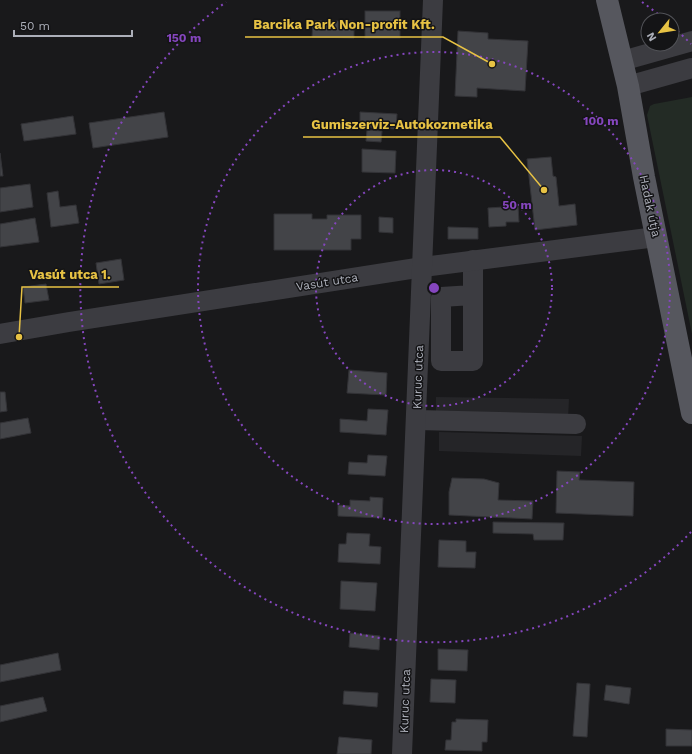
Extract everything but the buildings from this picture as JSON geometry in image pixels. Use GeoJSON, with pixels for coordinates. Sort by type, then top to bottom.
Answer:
{"type":"FeatureCollection","features":[{"type":"Feature","properties":{"kind":"main road","name":"Hadak útja"},"geometry":{"type":"LineString","coordinates":[[608,0],[628,86],[644,176],[692,413]]}},
{"type":"Feature","properties":{"kind":"street","name":"Kuruc utca"},"geometry":{"type":"LineString","coordinates":[[402,754],[417,420],[433,0]]}},
{"type":"Feature","properties":{"kind":"street"},"geometry":{"type":"LineString","coordinates":[[622,60],[692,41]]}},
{"type":"Feature","properties":{"kind":"street"},"geometry":{"type":"LineString","coordinates":[[628,86],[692,68]]}},
{"type":"Feature","properties":{"kind":"street","name":"Vasút utca"},"geometry":{"type":"LineString","coordinates":[[0,334],[423,267],[656,237]]}},
{"type":"Feature","properties":{"kind":"street"},"geometry":{"type":"LineString","coordinates":[[473,260],[474,295]]}},
{"type":"Feature","properties":{"kind":"street"},"geometry":{"type":"LineString","coordinates":[[417,420],[576,424]]}},
{"type":"Feature","properties":{"kind":"shaded area"},"geometry":{"type":"Polygon","coordinates":[[[692,97],[692,334],[647,115],[650,106],[654,104],[692,97]]]}},
{"type":"Feature","properties":{"kind":"shaded area"},"geometry":{"type":"Polygon","coordinates":[[[436,397],[569,399],[568,419],[436,418],[436,397]]]}},
{"type":"Feature","properties":{"kind":"shaded area"},"geometry":{"type":"Polygon","coordinates":[[[439,432],[582,436],[581,456],[439,451],[439,432]]]}},
{"type":"Feature","properties":{"kind":"place","name":"Barcika Park Non-profit Kft."},"geometry":{"type":"Point","coordinates":[492,64]}},
{"type":"Feature","properties":{"kind":"place","name":"Gumiszerviz-Autokozmetika"},"geometry":{"type":"Point","coordinates":[544,190]}},
{"type":"Feature","properties":{"kind":"place","name":"Vasút utca 1."},"geometry":{"type":"Point","coordinates":[19,337]}}]}
